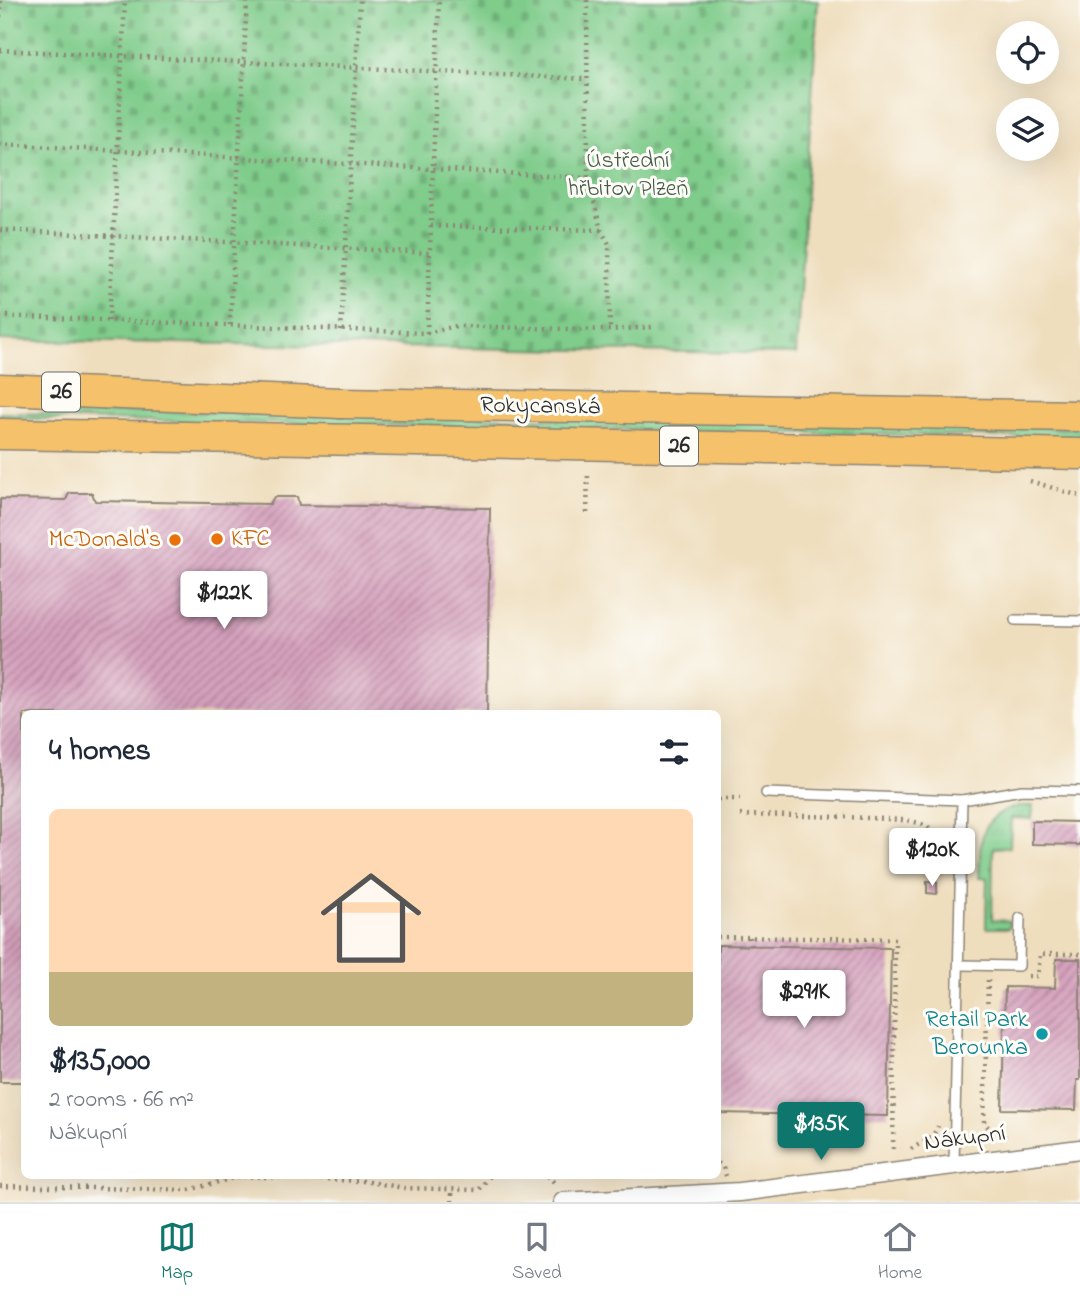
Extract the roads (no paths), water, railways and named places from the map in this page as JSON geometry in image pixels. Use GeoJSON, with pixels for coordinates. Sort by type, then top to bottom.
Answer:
{"type":"FeatureCollection","features":[{"type":"Feature","properties":{"kind":"main road","name":"Rokycanská"},"geometry":{"type":"LineString","coordinates":[[0,389],[341,403],[1080,416]]}},
{"type":"Feature","properties":{"kind":"main road","name":"Rokycanská"},"geometry":{"type":"LineString","coordinates":[[0,434],[1067,457]]}},
{"type":"Feature","properties":{"kind":"street","name":"Nákupní"},"geometry":{"type":"LineString","coordinates":[[566,1195],[740,1192],[1080,1149]]}},
{"type":"Feature","properties":{"kind":"lane"},"geometry":{"type":"LineString","coordinates":[[1015,620],[1080,621]]}},
{"type":"Feature","properties":{"kind":"lane"},"geometry":{"type":"LineString","coordinates":[[766,793],[962,800],[1022,790],[1080,791]]}},
{"type":"Feature","properties":{"kind":"lane"},"geometry":{"type":"LineString","coordinates":[[954,1164],[962,800]]}},
{"type":"Feature","properties":{"kind":"lane"},"geometry":{"type":"LineString","coordinates":[[960,965],[1019,967],[1020,918]]}},
{"type":"Feature","properties":{"kind":"place","name":"KFC"},"geometry":{"type":"Point","coordinates":[217,539]}},
{"type":"Feature","properties":{"kind":"place","name":"McDonald's"},"geometry":{"type":"Point","coordinates":[175,540]}},
{"type":"Feature","properties":{"kind":"place","name":"Retail Park Berounka"},"geometry":{"type":"Point","coordinates":[1042,1034]}},
{"type":"Feature","properties":{"kind":"park label","name":"Ústřední hřbitov Plzeň"},"geometry":{"type":"Point","coordinates":[628,175]}}]}
